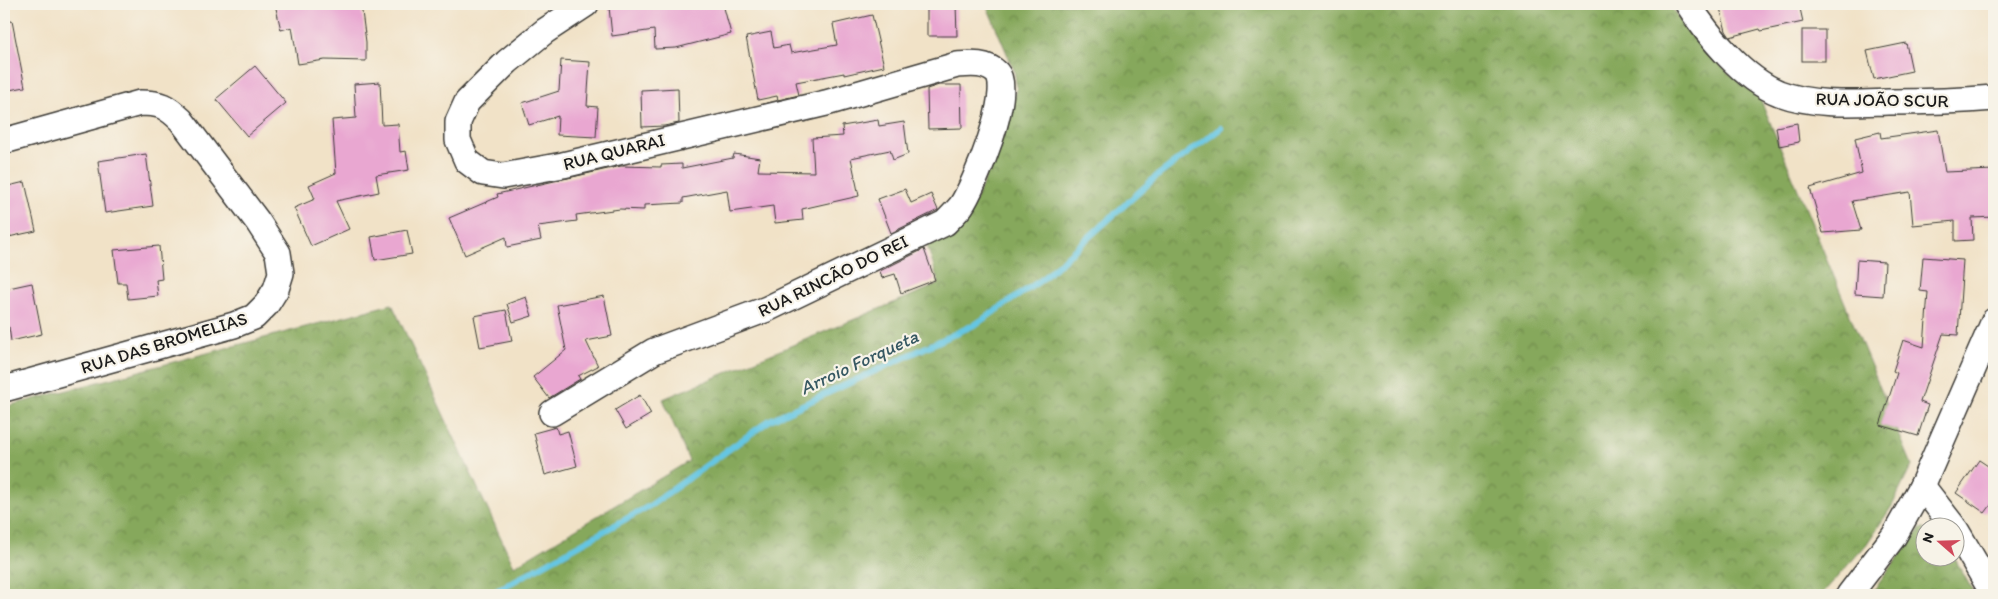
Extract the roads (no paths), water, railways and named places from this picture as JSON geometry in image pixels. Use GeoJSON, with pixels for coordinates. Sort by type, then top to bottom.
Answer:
{"type":"FeatureCollection","features":[{"type":"Feature","properties":{"kind":"street","name":"RUA QUARAI"},"geometry":{"type":"LineString","coordinates":[[586,4],[545,31],[506,62],[467,102],[458,122],[458,140],[467,161],[483,173],[504,176],[563,165],[826,103],[956,65],[975,64]]}},
{"type":"Feature","properties":{"kind":"street","name":"RUA JOÃO SCUR"},"geometry":{"type":"LineString","coordinates":[[1688,4],[1733,60],[1757,80],[1778,92],[1804,100],[1834,103],[1960,101],[1994,98]]}},
{"type":"Feature","properties":{"kind":"street","name":"RUA RINCÃO DO REI"},"geometry":{"type":"LineString","coordinates":[[552,413],[654,351],[766,309],[945,223],[961,205],[982,162],[999,110],[1001,86],[998,74],[989,67],[975,64]]}},
{"type":"Feature","properties":{"kind":"street","name":"RUA DAS BROMELIAS"},"geometry":{"type":"LineString","coordinates":[[4,141],[140,103],[157,103],[169,109],[181,120],[258,222],[278,253],[281,273],[276,290],[266,305],[254,317],[234,325],[4,389]]}},
{"type":"Feature","properties":{"kind":"street"},"geometry":{"type":"LineString","coordinates":[[1849,595],[1894,536],[1922,486],[1994,321]]}},
{"type":"Feature","properties":{"kind":"street"},"geometry":{"type":"LineString","coordinates":[[1922,486],[1945,516]]}},
{"type":"Feature","properties":{"kind":"street"},"geometry":{"type":"LineString","coordinates":[[1966,547],[1994,595]]}},
{"type":"Feature","properties":{"kind":"waterway","name":"Arroio Forqueta"},"geometry":{"type":"LineString","coordinates":[[489,595],[651,505],[770,420],[976,324],[1041,280],[1157,176],[1221,128]]}}]}
